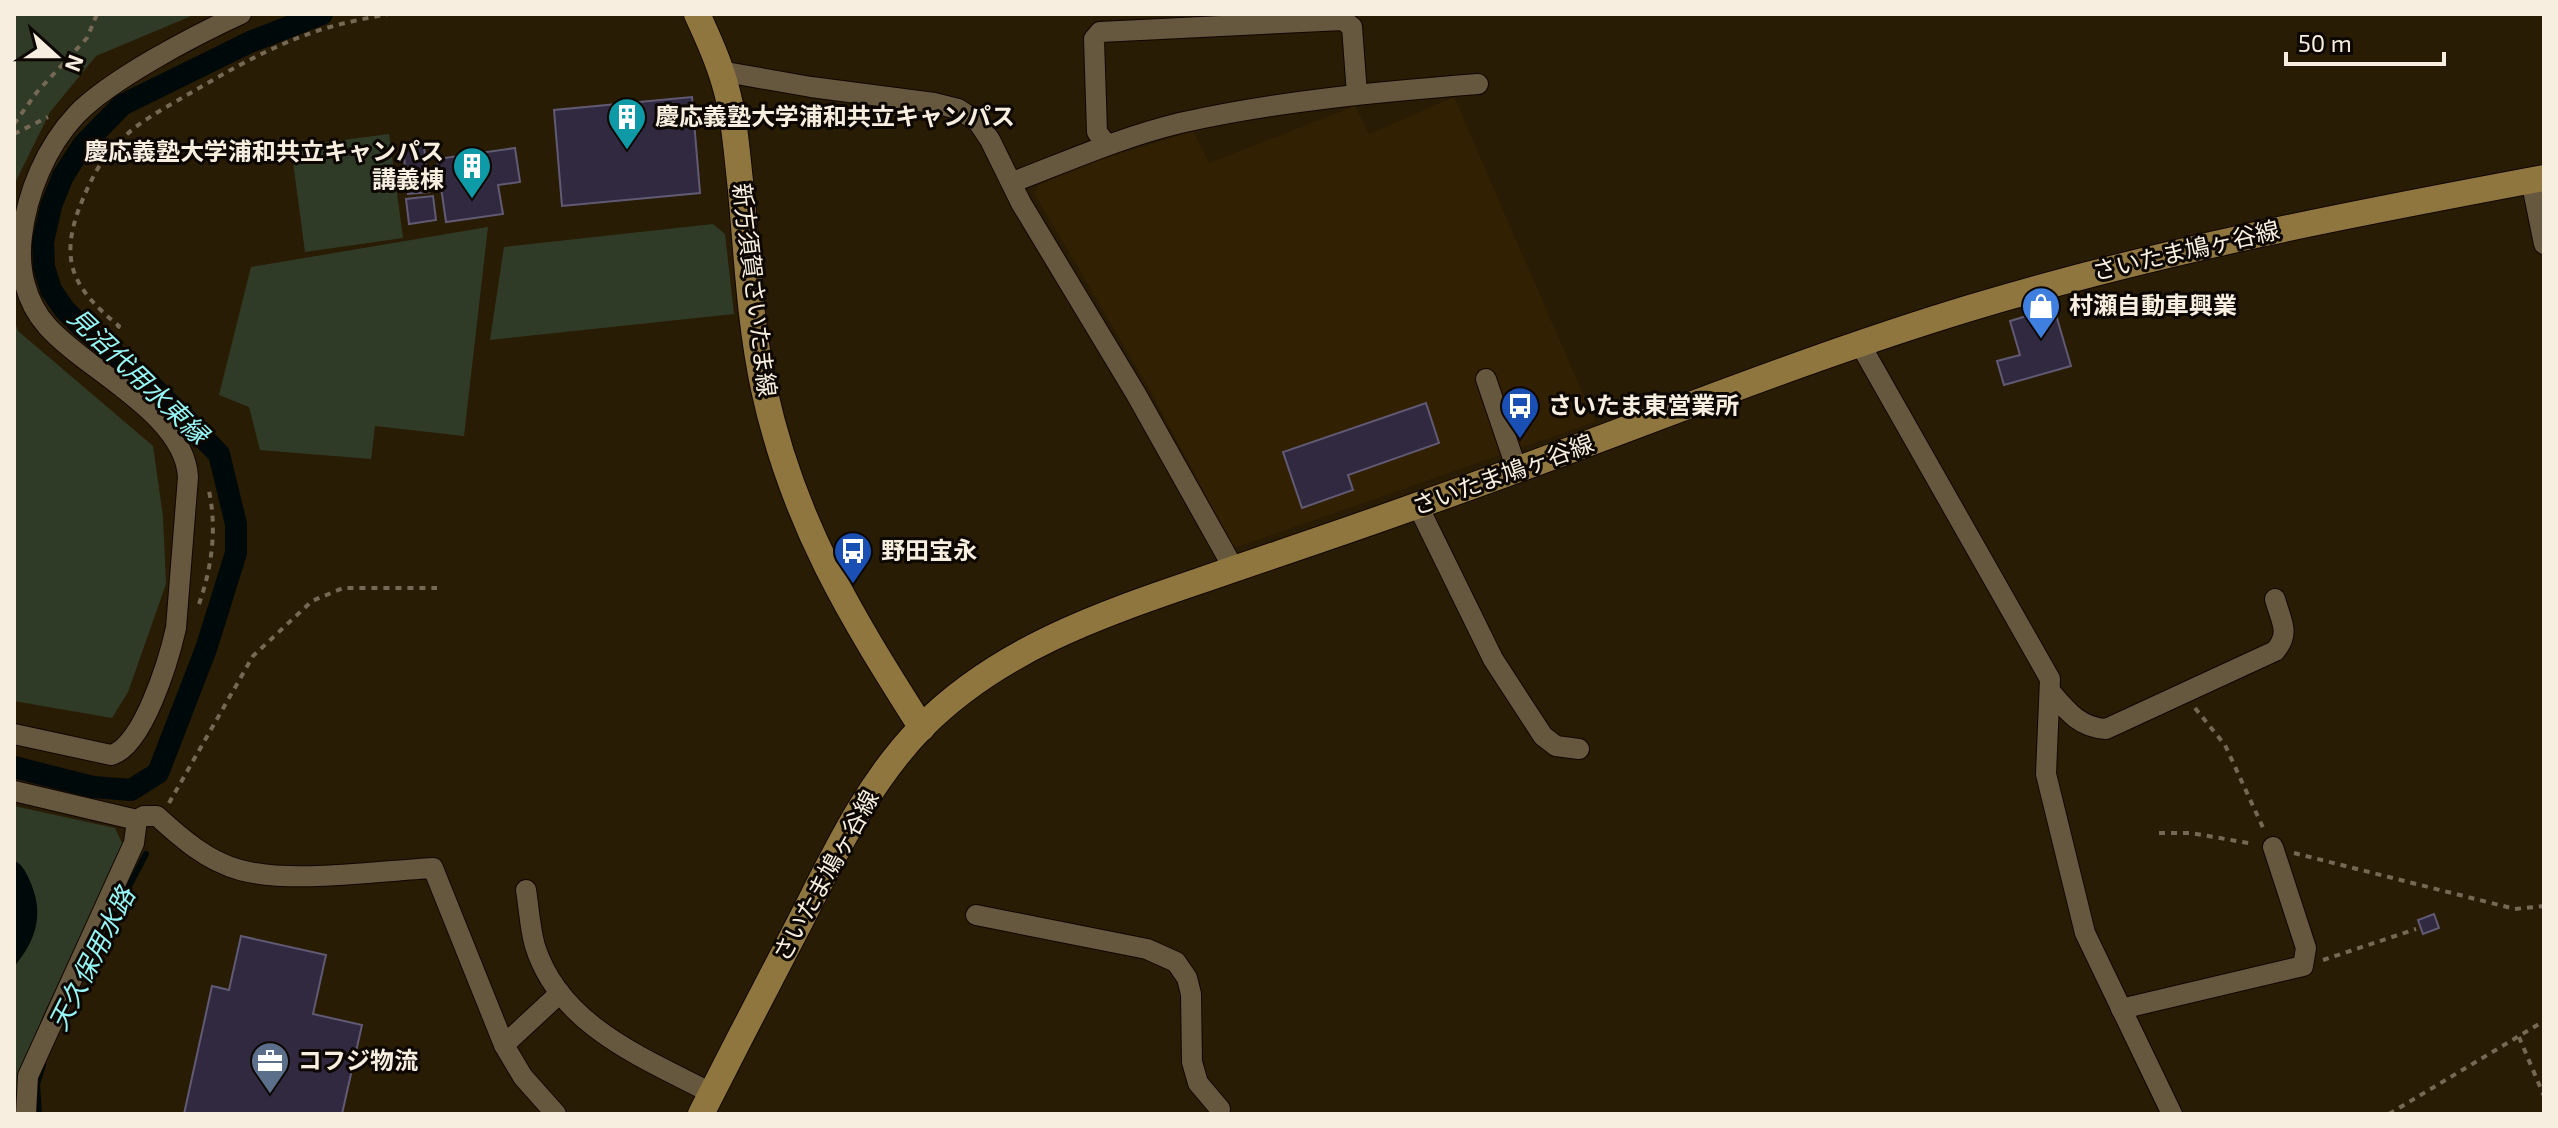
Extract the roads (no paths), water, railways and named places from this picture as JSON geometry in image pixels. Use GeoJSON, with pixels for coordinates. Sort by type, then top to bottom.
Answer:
{"type":"FeatureCollection","features":[{"type":"Feature","properties":{"kind":"main road","name":"新方須賀さいたま線"},"geometry":{"type":"LineString","coordinates":[[697,14],[727,90],[737,148],[754,328],[780,453],[800,511],[844,603],[922,728]]}},
{"type":"Feature","properties":{"kind":"main road","name":"さいたま鳩ヶ谷線"},"geometry":{"type":"LineString","coordinates":[[706,1104],[859,809],[889,766],[922,728],[989,673],[1040,642],[1109,612],[1418,506],[1860,344],[1965,309],[2169,253],[2538,179]]}},
{"type":"Feature","properties":{"kind":"street"},"geometry":{"type":"LineString","coordinates":[[14,734],[111,755],[127,748],[144,721],[171,651],[182,582],[188,477],[181,447],[169,429],[67,347],[32,305],[26,290],[20,252],[27,206],[47,158],[77,114],[111,86],[241,14]]}},
{"type":"Feature","properties":{"kind":"street"},"geometry":{"type":"LineString","coordinates":[[1107,145],[1097,132],[1094,39],[1100,32],[1343,20],[1352,27],[1357,94]]}},
{"type":"Feature","properties":{"kind":"street"},"geometry":{"type":"LineString","coordinates":[[720,71],[934,103],[958,109],[978,122],[1013,182],[1021,203],[1136,394],[1234,569]]}},
{"type":"Feature","properties":{"kind":"street"},"geometry":{"type":"LineString","coordinates":[[1013,182],[1107,145],[1181,123],[1357,94],[1478,84]]}},
{"type":"Feature","properties":{"kind":"street"},"geometry":{"type":"LineString","coordinates":[[2538,179],[2544,244]]}},
{"type":"Feature","properties":{"kind":"street"},"geometry":{"type":"LineString","coordinates":[[1860,344],[2050,679],[2046,774],[2085,933],[2172,1114]]}},
{"type":"Feature","properties":{"kind":"street"},"geometry":{"type":"LineString","coordinates":[[1486,379],[1517,470]]}},
{"type":"Feature","properties":{"kind":"street"},"geometry":{"type":"LineString","coordinates":[[1418,506],[1493,659],[1543,736],[1556,746],[1579,749]]}},
{"type":"Feature","properties":{"kind":"street"},"geometry":{"type":"LineString","coordinates":[[2050,691],[2072,716],[2090,728],[2106,729],[2275,651],[2283,641],[2285,632],[2275,599]]}},
{"type":"Feature","properties":{"kind":"street"},"geometry":{"type":"LineString","coordinates":[[14,791],[147,818],[238,869],[278,876],[433,868],[504,1045],[523,1077],[556,1114]]}},
{"type":"Feature","properties":{"kind":"street"},"geometry":{"type":"LineString","coordinates":[[26,1114],[28,1076],[147,818]]}},
{"type":"Feature","properties":{"kind":"street"},"geometry":{"type":"LineString","coordinates":[[2121,1009],[2303,966],[2306,948],[2273,847]]}},
{"type":"Feature","properties":{"kind":"street"},"geometry":{"type":"LineString","coordinates":[[526,890],[535,946],[560,993],[585,1020],[609,1039],[706,1104]]}},
{"type":"Feature","properties":{"kind":"street"},"geometry":{"type":"LineString","coordinates":[[976,915],[1147,949],[1176,962],[1187,978],[1191,994],[1192,1062],[1198,1083],[1220,1109],[1219,1114]]}},
{"type":"Feature","properties":{"kind":"street"},"geometry":{"type":"LineString","coordinates":[[504,1045],[560,993]]}},
{"type":"Feature","properties":{"kind":"waterway","name":"見沼代用水東縁"},"geometry":{"type":"LineString","coordinates":[[14,767],[93,787],[131,790],[158,773],[206,649],[236,553],[236,524],[219,454],[148,382],[82,327],[51,290],[44,267],[43,242],[51,206],[63,176],[83,145],[122,105],[250,42],[322,14]]}},
{"type":"Feature","properties":{"kind":"waterway","name":"天久保用水路"},"geometry":{"type":"LineString","coordinates":[[101,939],[146,854]]}},
{"type":"Feature","properties":{"kind":"waterway","name":"天久保用水路"},"geometry":{"type":"LineString","coordinates":[[39,1114],[37,1084],[43,1065]]}},
{"type":"Feature","properties":{"kind":"place","name":"慶応義塾大学浦和共立キャンパス"},"geometry":{"type":"Point","coordinates":[627,151]}},
{"type":"Feature","properties":{"kind":"place","name":"慶応義塾大学浦和共立キャンパス 講義棟"},"geometry":{"type":"Point","coordinates":[472,200]}},
{"type":"Feature","properties":{"kind":"place","name":"村瀬自動車興業"},"geometry":{"type":"Point","coordinates":[2041,340]}},
{"type":"Feature","properties":{"kind":"place","name":"さいたま東営業所"},"geometry":{"type":"Point","coordinates":[1520,440]}},
{"type":"Feature","properties":{"kind":"place","name":"野田宝永"},"geometry":{"type":"Point","coordinates":[853,585]}},
{"type":"Feature","properties":{"kind":"place","name":"コフジ物流"},"geometry":{"type":"Point","coordinates":[270,1095]}}]}
